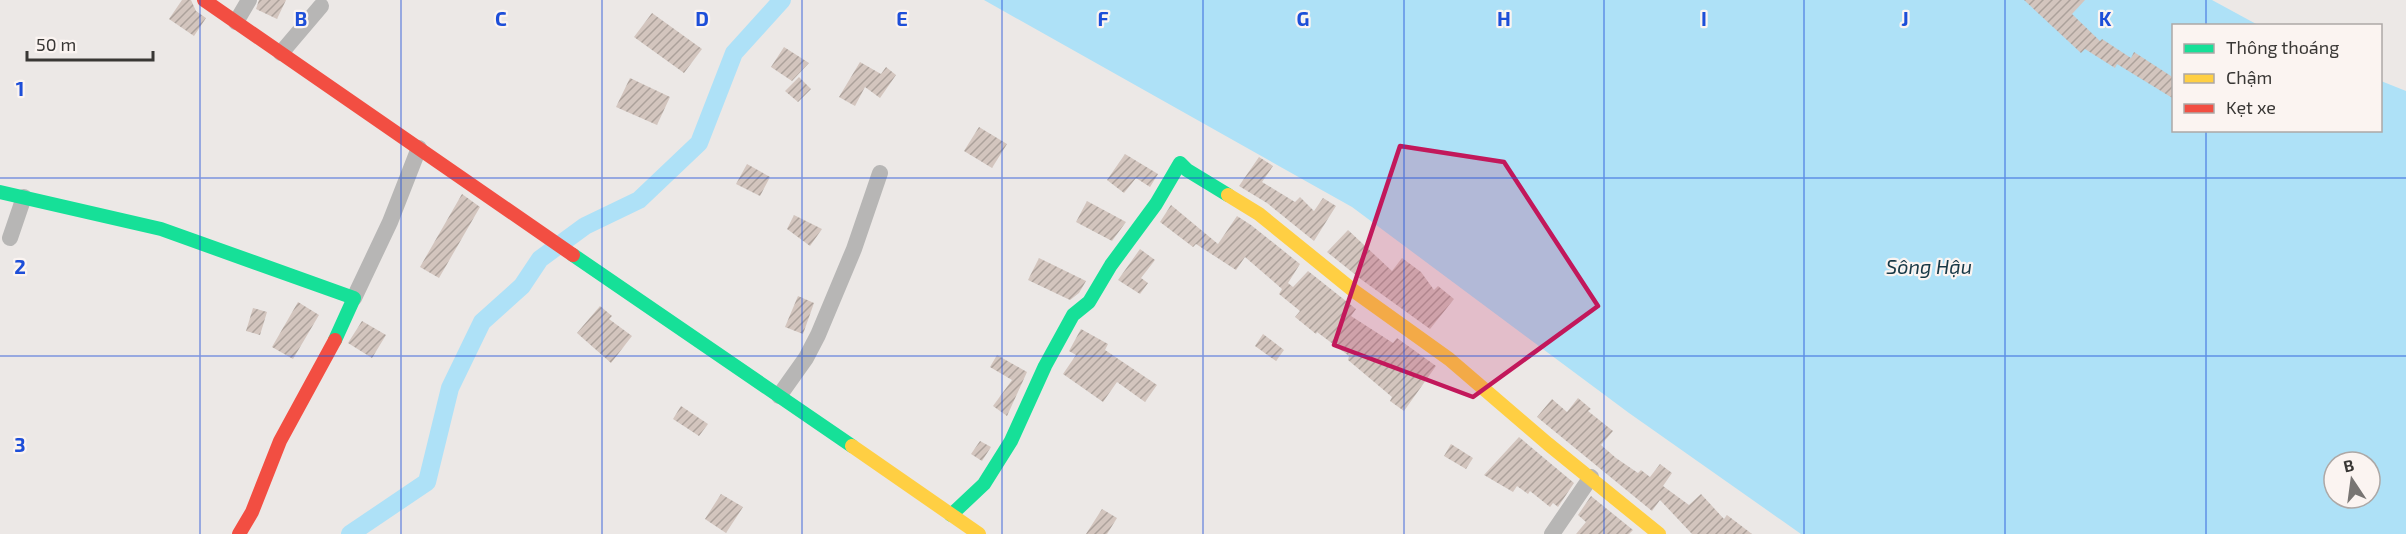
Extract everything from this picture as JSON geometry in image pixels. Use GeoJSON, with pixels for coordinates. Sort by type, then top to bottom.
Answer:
{"type":"FeatureCollection","features":[{"type":"Feature","properties":{"kind":"street"},"geometry":{"type":"LineString","coordinates":[[204,0],[979,534]]}},
{"type":"Feature","properties":{"kind":"street"},"geometry":{"type":"LineString","coordinates":[[236,22],[249,0]]}},
{"type":"Feature","properties":{"kind":"street"},"geometry":{"type":"LineString","coordinates":[[281,53],[321,6]]}},
{"type":"Feature","properties":{"kind":"street"},"geometry":{"type":"LineString","coordinates":[[239,534],[256,503],[278,444],[304,392],[341,330],[390,222],[419,148]]}},
{"type":"Feature","properties":{"kind":"street"},"geometry":{"type":"LineString","coordinates":[[951,515],[984,484],[1011,441],[1045,366],[1073,315],[1089,302],[1111,265],[1156,204],[1180,163],[1187,170],[1259,214],[1354,291],[1449,359],[1659,534]]}},
{"type":"Feature","properties":{"kind":"street"},"geometry":{"type":"LineString","coordinates":[[779,396],[806,358],[818,335],[854,249],[880,173]]}},
{"type":"Feature","properties":{"kind":"street"},"geometry":{"type":"LineString","coordinates":[[0,192],[161,229],[354,298]]}},
{"type":"Feature","properties":{"kind":"street"},"geometry":{"type":"LineString","coordinates":[[10,238],[24,197]]}},
{"type":"Feature","properties":{"kind":"street"},"geometry":{"type":"LineString","coordinates":[[1552,534],[1590,477]]}},
{"type":"Feature","properties":{"kind":"highlighted area"},"geometry":{"type":"Polygon","coordinates":[[[1400,146],[1504,162],[1598,306],[1473,397],[1334,345],[1400,146]]]}},
{"type":"Feature","properties":{"kind":"water","name":"Sông Hậu"},"geometry":{"type":"Polygon","coordinates":[[[984,0],[2212,0],[2256,24],[2172,24],[2172,132],[2382,132],[2382,81],[2406,91],[2406,534],[1801,534],[1629,413],[1352,207],[984,0]]]}},
{"type":"Feature","properties":{"kind":"building"},"geometry":{"type":"Polygon","coordinates":[[[182,0],[191,0],[196,11],[206,18],[194,36],[169,19],[182,0]]]}},
{"type":"Feature","properties":{"kind":"building"},"geometry":{"type":"Polygon","coordinates":[[[259,0],[286,0],[277,19],[256,9],[259,0]]]}},
{"type":"Feature","properties":{"kind":"building"},"geometry":{"type":"Polygon","coordinates":[[[2024,0],[2085,0],[2072,14],[2100,41],[2102,39],[2131,58],[2134,52],[2172,77],[2172,98],[2117,64],[2115,68],[2085,49],[2081,53],[2024,0]]]}},
{"type":"Feature","properties":{"kind":"building"},"geometry":{"type":"Polygon","coordinates":[[[652,13],[702,49],[684,73],[634,37],[652,13]]]}},
{"type":"Feature","properties":{"kind":"building"},"geometry":{"type":"Polygon","coordinates":[[[784,47],[809,63],[792,81],[771,67],[784,47]]]}},
{"type":"Feature","properties":{"kind":"building"},"geometry":{"type":"Polygon","coordinates":[[[860,62],[881,74],[886,67],[896,75],[880,98],[865,87],[855,106],[839,97],[860,62]]]}},
{"type":"Feature","properties":{"kind":"building"},"geometry":{"type":"Polygon","coordinates":[[[799,77],[811,89],[798,102],[785,91],[799,77]]]}},
{"type":"Feature","properties":{"kind":"building"},"geometry":{"type":"Polygon","coordinates":[[[630,78],[670,97],[657,125],[616,107],[630,78]]]}},
{"type":"Feature","properties":{"kind":"building"},"geometry":{"type":"Polygon","coordinates":[[[979,127],[1007,144],[992,168],[964,151],[979,127]]]}},
{"type":"Feature","properties":{"kind":"building"},"geometry":{"type":"Polygon","coordinates":[[[1125,154],[1158,174],[1150,187],[1136,178],[1124,193],[1107,180],[1125,154]]]}},
{"type":"Feature","properties":{"kind":"building"},"geometry":{"type":"Polygon","coordinates":[[[1259,157],[1273,166],[1262,182],[1295,202],[1300,197],[1314,211],[1323,198],[1336,206],[1314,241],[1267,203],[1239,186],[1259,157]]]}},
{"type":"Feature","properties":{"kind":"building"},"geometry":{"type":"Polygon","coordinates":[[[747,164],[770,177],[760,196],[736,184],[747,164]]]}},
{"type":"Feature","properties":{"kind":"building"},"geometry":{"type":"Polygon","coordinates":[[[462,194],[480,207],[439,278],[420,267],[462,194]]]}},
{"type":"Feature","properties":{"kind":"building"},"geometry":{"type":"Polygon","coordinates":[[[1087,201],[1126,222],[1112,241],[1076,222],[1087,201]]]}},
{"type":"Feature","properties":{"kind":"building"},"geometry":{"type":"Polygon","coordinates":[[[1171,205],[1218,244],[1237,216],[1300,264],[1288,283],[1293,287],[1308,271],[1356,309],[1351,316],[1393,343],[1397,338],[1436,366],[1404,411],[1390,401],[1392,397],[1348,360],[1349,356],[1295,317],[1300,311],[1279,294],[1282,289],[1245,257],[1236,270],[1196,244],[1193,247],[1160,222],[1171,205]]]}},
{"type":"Feature","properties":{"kind":"building"},"geometry":{"type":"Polygon","coordinates":[[[794,215],[822,229],[810,246],[787,229],[794,215]]]}},
{"type":"Feature","properties":{"kind":"building"},"geometry":{"type":"Polygon","coordinates":[[[1348,230],[1392,271],[1402,258],[1421,272],[1434,290],[1438,286],[1454,299],[1430,329],[1327,252],[1348,230]]]}},
{"type":"Feature","properties":{"kind":"building"},"geometry":{"type":"Polygon","coordinates":[[[1140,249],[1155,260],[1141,278],[1148,283],[1140,294],[1118,280],[1140,249]]]}},
{"type":"Feature","properties":{"kind":"building"},"geometry":{"type":"Polygon","coordinates":[[[1039,258],[1086,281],[1079,293],[1070,300],[1028,280],[1039,258]]]}},
{"type":"Feature","properties":{"kind":"building"},"geometry":{"type":"Polygon","coordinates":[[[798,296],[814,303],[803,334],[785,327],[798,296]]]}},
{"type":"Feature","properties":{"kind":"building"},"geometry":{"type":"Polygon","coordinates":[[[298,302],[319,315],[293,359],[272,347],[298,302]]]}},
{"type":"Feature","properties":{"kind":"building"},"geometry":{"type":"Polygon","coordinates":[[[600,306],[612,316],[609,319],[632,336],[611,363],[577,333],[600,306]]]}},
{"type":"Feature","properties":{"kind":"building"},"geometry":{"type":"Polygon","coordinates":[[[253,308],[267,312],[260,335],[246,331],[253,308]]]}},
{"type":"Feature","properties":{"kind":"building"},"geometry":{"type":"Polygon","coordinates":[[[362,321],[386,335],[372,358],[348,343],[362,321]]]}},
{"type":"Feature","properties":{"kind":"building"},"geometry":{"type":"Polygon","coordinates":[[[1081,329],[1108,344],[1105,350],[1157,385],[1145,402],[1117,382],[1103,402],[1063,374],[1076,355],[1069,351],[1081,329]]]}},
{"type":"Feature","properties":{"kind":"building"},"geometry":{"type":"Polygon","coordinates":[[[1263,334],[1284,350],[1276,361],[1255,346],[1263,334]]]}},
{"type":"Feature","properties":{"kind":"building"},"geometry":{"type":"Polygon","coordinates":[[[997,355],[1027,372],[1007,416],[993,406],[1012,380],[990,367],[997,355]]]}},
{"type":"Feature","properties":{"kind":"building"},"geometry":{"type":"Polygon","coordinates":[[[1578,398],[1591,409],[1588,411],[1613,431],[1601,445],[1616,458],[1638,473],[1641,470],[1650,477],[1660,464],[1672,473],[1663,486],[1689,505],[1701,494],[1724,519],[1727,515],[1752,534],[1692,534],[1660,500],[1652,511],[1537,417],[1552,399],[1567,412],[1578,398]]]}},
{"type":"Feature","properties":{"kind":"building"},"geometry":{"type":"Polygon","coordinates":[[[681,406],[708,424],[699,436],[673,419],[681,406]]]}},
{"type":"Feature","properties":{"kind":"building"},"geometry":{"type":"Polygon","coordinates":[[[1519,437],[1574,483],[1558,507],[1553,503],[1550,507],[1530,491],[1528,494],[1517,486],[1513,492],[1484,475],[1519,437]]]}},
{"type":"Feature","properties":{"kind":"building"},"geometry":{"type":"Polygon","coordinates":[[[980,441],[991,447],[982,461],[971,454],[980,441]]]}},
{"type":"Feature","properties":{"kind":"building"},"geometry":{"type":"Polygon","coordinates":[[[1451,444],[1473,458],[1466,469],[1444,456],[1451,444]]]}},
{"type":"Feature","properties":{"kind":"building"},"geometry":{"type":"Polygon","coordinates":[[[721,494],[743,507],[726,533],[705,519],[721,494]]]}},
{"type":"Feature","properties":{"kind":"building"},"geometry":{"type":"Polygon","coordinates":[[[1591,496],[1633,530],[1629,534],[1576,534],[1586,522],[1578,515],[1591,496]]]}},
{"type":"Feature","properties":{"kind":"building"},"geometry":{"type":"Polygon","coordinates":[[[1102,509],[1117,518],[1107,534],[1086,534],[1102,509]]]}},
{"type":"Feature","properties":{"kind":"waterway"},"geometry":{"type":"LineString","coordinates":[[350,534],[427,482],[450,388],[482,322],[522,286],[540,259],[585,226],[639,200],[699,143],[734,53],[782,0]]}},
{"type":"Feature","properties":{"kind":"traffic: fast"},"geometry":{"type":"LineString","coordinates":[[951,515],[984,484],[1011,441],[1045,366],[1073,315],[1089,302],[1111,265],[1156,204],[1180,163],[1187,170],[1228,195]]}},
{"type":"Feature","properties":{"kind":"traffic: fast"},"geometry":{"type":"LineString","coordinates":[[0,192],[161,229],[354,298],[335,340]]}},
{"type":"Feature","properties":{"kind":"traffic: fast"},"geometry":{"type":"LineString","coordinates":[[573,255],[852,446]]}},
{"type":"Feature","properties":{"kind":"traffic: slow"},"geometry":{"type":"LineString","coordinates":[[1228,195],[1259,214],[1354,291],[1449,359],[1548,444],[1659,534]]}},
{"type":"Feature","properties":{"kind":"traffic: slow"},"geometry":{"type":"LineString","coordinates":[[852,446],[979,534]]}},
{"type":"Feature","properties":{"kind":"traffic: jam"},"geometry":{"type":"LineString","coordinates":[[204,0],[573,255]]}},
{"type":"Feature","properties":{"kind":"traffic: jam"},"geometry":{"type":"LineString","coordinates":[[239,534],[252,512],[280,441],[335,340]]}}]}
